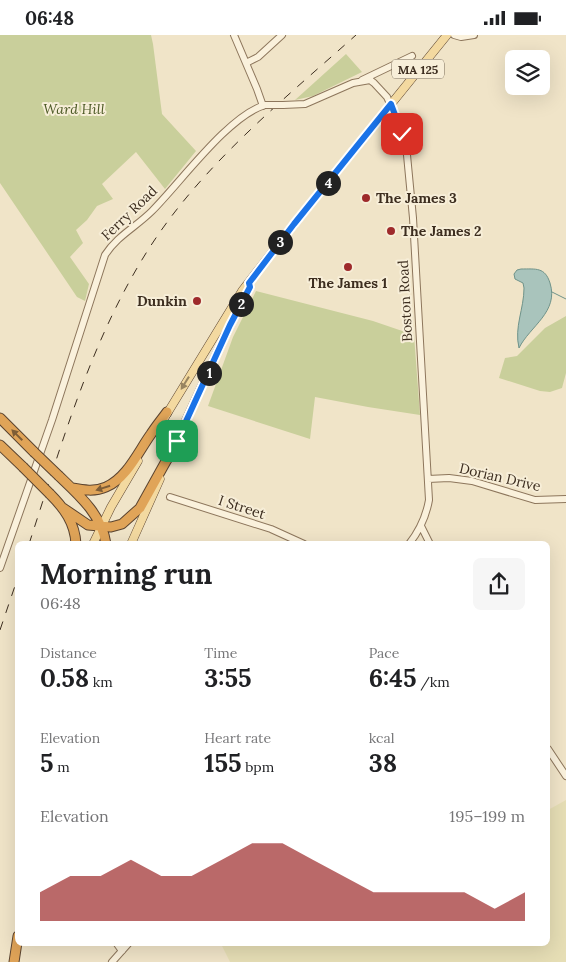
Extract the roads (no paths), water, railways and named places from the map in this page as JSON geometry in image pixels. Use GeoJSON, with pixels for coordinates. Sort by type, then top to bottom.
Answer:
{"type":"FeatureCollection","features":[{"type":"Feature","properties":{"kind":"highway"},"geometry":{"type":"LineString","coordinates":[[72,488],[96,490],[114,483],[128,468],[168,412]]}},
{"type":"Feature","properties":{"kind":"highway"},"geometry":{"type":"LineString","coordinates":[[0,418],[72,488],[90,509],[102,527],[105,541]]}},
{"type":"Feature","properties":{"kind":"highway"},"geometry":{"type":"LineString","coordinates":[[0,445],[63,508],[82,522],[102,527],[122,524],[136,513],[170,454]]}},
{"type":"Feature","properties":{"kind":"highway"},"geometry":{"type":"LineString","coordinates":[[63,508],[74,530],[76,541]]}},
{"type":"Feature","properties":{"kind":"highway"},"geometry":{"type":"LineString","coordinates":[[14,962],[16,946]]}},
{"type":"Feature","properties":{"kind":"main road","name":"MA 125"},"geometry":{"type":"LineString","coordinates":[[95,541],[123,486],[236,299],[294,224],[447,35]]}},
{"type":"Feature","properties":{"kind":"main road","name":"MA 125"},"geometry":{"type":"LineString","coordinates":[[132,541],[170,454],[230,325],[250,287],[249,283]]}},
{"type":"Feature","properties":{"kind":"street"},"geometry":{"type":"LineString","coordinates":[[234,35],[264,105]]}},
{"type":"Feature","properties":{"kind":"street"},"geometry":{"type":"LineString","coordinates":[[246,63],[258,57],[282,35]]}},
{"type":"Feature","properties":{"kind":"street"},"geometry":{"type":"LineString","coordinates":[[454,35],[467,37],[474,35]]}},
{"type":"Feature","properties":{"kind":"street","name":"Ferry Road"},"geometry":{"type":"LineString","coordinates":[[0,568],[52,420],[105,255],[115,241],[150,212],[198,160],[252,109],[264,105],[305,104],[361,81],[412,56]]}},
{"type":"Feature","properties":{"kind":"street"},"geometry":{"type":"LineString","coordinates":[[361,81],[370,80],[374,83],[391,104]]}},
{"type":"Feature","properties":{"kind":"street","name":"Boston Road"},"geometry":{"type":"LineString","coordinates":[[391,104],[404,137],[408,170],[417,278],[429,500],[421,527],[411,541]]}},
{"type":"Feature","properties":{"kind":"street","name":"Dorian Drive"},"geometry":{"type":"LineString","coordinates":[[428,479],[449,478],[472,481],[536,500],[566,499]]}},
{"type":"Feature","properties":{"kind":"street","name":"I Street"},"geometry":{"type":"LineString","coordinates":[[170,497],[262,526],[297,541]]}},
{"type":"Feature","properties":{"kind":"street"},"geometry":{"type":"LineString","coordinates":[[421,527],[428,541]]}},
{"type":"Feature","properties":{"kind":"street"},"geometry":{"type":"LineString","coordinates":[[550,752],[566,776]]}},
{"type":"Feature","properties":{"kind":"street"},"geometry":{"type":"LineString","coordinates":[[118,946],[122,951]]}},
{"type":"Feature","properties":{"kind":"street"},"geometry":{"type":"LineString","coordinates":[[112,962],[126,946]]}},
{"type":"Feature","properties":{"kind":"water"},"geometry":{"type":"Polygon","coordinates":[[[535,269],[543,272],[548,278],[552,293],[547,311],[519,348],[518,325],[524,288],[523,283],[515,279],[514,274],[517,270],[535,269]]]}},
{"type":"Feature","properties":{"kind":"waterway"},"geometry":{"type":"LineString","coordinates":[[552,292],[566,299]]}},
{"type":"Feature","properties":{"kind":"railway"},"geometry":{"type":"LineString","coordinates":[[30,541],[66,430],[94,356],[128,284],[148,250],[169,219],[193,190],[244,135],[356,35]]}},
{"type":"Feature","properties":{"kind":"railway"},"geometry":{"type":"LineString","coordinates":[[0,630],[15,586]]}},
{"type":"Feature","properties":{"kind":"place","name":"The James 3"},"geometry":{"type":"Point","coordinates":[366,198]}},
{"type":"Feature","properties":{"kind":"place","name":"The James 2"},"geometry":{"type":"Point","coordinates":[391,231]}},
{"type":"Feature","properties":{"kind":"place","name":"The James 1"},"geometry":{"type":"Point","coordinates":[348,267]}},
{"type":"Feature","properties":{"kind":"place","name":"Dunkin"},"geometry":{"type":"Point","coordinates":[197,301]}},
{"type":"Feature","properties":{"kind":"park label","name":"Ward Hill"},"geometry":{"type":"Point","coordinates":[74,109]}}]}
